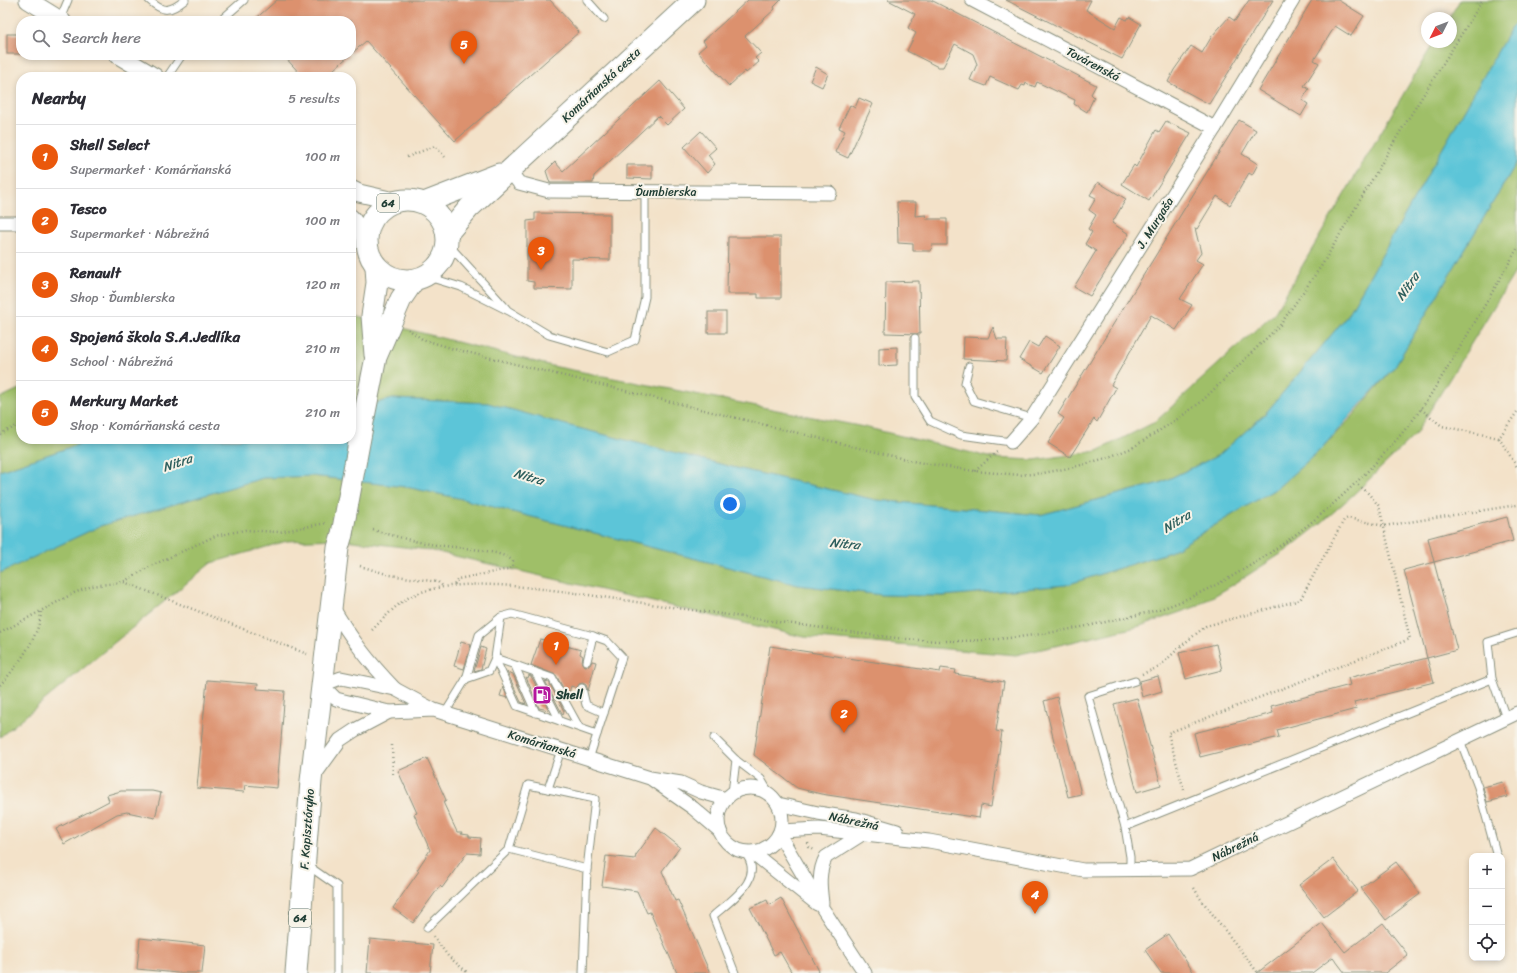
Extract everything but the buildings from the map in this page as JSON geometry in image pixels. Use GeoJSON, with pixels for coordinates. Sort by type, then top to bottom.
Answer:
{"type":"FeatureCollection","features":[{"type":"Feature","properties":{"kind":"main road","name":"Komárňanská cesta"},"geometry":{"type":"LineString","coordinates":[[447,238],[469,208],[694,0]]}},
{"type":"Feature","properties":{"kind":"main road","name":"Komárňanská cesta"},"geometry":{"type":"LineString","coordinates":[[424,203],[509,170]]}},
{"type":"Feature","properties":{"kind":"main road","name":"64"},"geometry":{"type":"LineString","coordinates":[[420,278],[393,278],[376,266],[367,250],[366,238],[368,226],[374,215],[383,206],[394,201],[413,200],[424,203]]}},
{"type":"Feature","properties":{"kind":"main road"},"geometry":{"type":"LineString","coordinates":[[424,203],[431,207],[441,219],[447,238]]}},
{"type":"Feature","properties":{"kind":"main road","name":"64"},"geometry":{"type":"LineString","coordinates":[[356,439],[376,357],[401,299],[420,278],[440,262],[447,238]]}},
{"type":"Feature","properties":{"kind":"main road","name":"64"},"geometry":{"type":"LineString","coordinates":[[376,266],[377,283],[372,316],[376,357]]}},
{"type":"Feature","properties":{"kind":"main road","name":"64"},"geometry":{"type":"LineString","coordinates":[[322,685],[338,548],[334,529],[355,444]]}},
{"type":"Feature","properties":{"kind":"main road","name":"F. Kapisztóryho"},"geometry":{"type":"LineString","coordinates":[[296,973],[311,780],[322,685]]}},
{"type":"Feature","properties":{"kind":"street"},"geometry":{"type":"LineString","coordinates":[[28,0],[54,16]]}},
{"type":"Feature","properties":{"kind":"street","name":"Továrenská"},"geometry":{"type":"LineString","coordinates":[[972,0],[1215,128]]}},
{"type":"Feature","properties":{"kind":"street","name":"J. Murgaša"},"geometry":{"type":"LineString","coordinates":[[1011,442],[1032,418],[1215,128],[1293,0]]}},
{"type":"Feature","properties":{"kind":"street"},"geometry":{"type":"LineString","coordinates":[[126,60],[147,72]]}},
{"type":"Feature","properties":{"kind":"street","name":"Ďumbierska"},"geometry":{"type":"LineString","coordinates":[[509,170],[519,183],[549,191],[830,193]]}},
{"type":"Feature","properties":{"kind":"street"},"geometry":{"type":"LineString","coordinates":[[356,192],[394,201]]}},
{"type":"Feature","properties":{"kind":"street"},"geometry":{"type":"LineString","coordinates":[[0,223],[16,223]]}},
{"type":"Feature","properties":{"kind":"street"},"geometry":{"type":"LineString","coordinates":[[356,225],[366,238]]}},
{"type":"Feature","properties":{"kind":"street"},"geometry":{"type":"LineString","coordinates":[[332,606],[366,659],[395,689]]}},
{"type":"Feature","properties":{"kind":"street"},"geometry":{"type":"LineString","coordinates":[[341,678],[395,689],[440,712],[389,712],[336,699],[322,685],[341,678]]}},
{"type":"Feature","properties":{"kind":"street"},"geometry":{"type":"LineString","coordinates":[[311,780],[340,740],[355,730],[389,712]]}},
{"type":"Feature","properties":{"kind":"street","name":"Komárňanská"},"geometry":{"type":"LineString","coordinates":[[440,712],[650,778],[681,783],[701,792],[729,796]]}},
{"type":"Feature","properties":{"kind":"street","name":"Nábrežná"},"geometry":{"type":"LineString","coordinates":[[780,832],[819,829],[929,841],[1083,870],[1130,871],[1190,869],[1511,715]]}},
{"type":"Feature","properties":{"kind":"street","name":"Komárňanská"},"geometry":{"type":"LineString","coordinates":[[650,778],[693,808],[720,831],[729,845],[748,852],[823,909]]}},
{"type":"Feature","properties":{"kind":"street"},"geometry":{"type":"LineString","coordinates":[[720,831],[718,814],[729,796],[742,789],[752,788],[762,790],[775,800]]}},
{"type":"Feature","properties":{"kind":"street","name":"Komárňanská"},"geometry":{"type":"LineString","coordinates":[[775,800],[782,822],[780,832],[823,909],[864,973]]}},
{"type":"Feature","properties":{"kind":"street","name":"Nábrežná"},"geometry":{"type":"LineString","coordinates":[[775,800],[818,813],[856,818],[929,841]]}},
{"type":"Feature","properties":{"kind":"street"},"geometry":{"type":"LineString","coordinates":[[748,852],[769,847],[780,832]]}},
{"type":"Feature","properties":{"kind":"street"},"geometry":{"type":"LineString","coordinates":[[823,909],[820,882],[822,864],[826,857],[864,833]]}},
{"type":"Feature","properties":{"kind":"lane"},"geometry":{"type":"LineString","coordinates":[[62,16],[68,0]]}},
{"type":"Feature","properties":{"kind":"lane"},"geometry":{"type":"LineString","coordinates":[[149,0],[158,8],[166,10],[176,8],[184,0]]}},
{"type":"Feature","properties":{"kind":"lane"},"geometry":{"type":"LineString","coordinates":[[226,16],[244,0]]}},
{"type":"Feature","properties":{"kind":"lane"},"geometry":{"type":"LineString","coordinates":[[587,0],[604,19]]}},
{"type":"Feature","properties":{"kind":"lane"},"geometry":{"type":"LineString","coordinates":[[170,72],[179,60]]}},
{"type":"Feature","properties":{"kind":"lane"},"geometry":{"type":"LineString","coordinates":[[420,278],[461,287],[508,311],[549,335],[608,352],[635,340],[645,297],[645,192]]}},
{"type":"Feature","properties":{"kind":"lane"},"geometry":{"type":"LineString","coordinates":[[447,238],[508,311]]}},
{"type":"Feature","properties":{"kind":"lane"},"geometry":{"type":"LineString","coordinates":[[915,338],[915,397],[930,421],[961,435],[1011,442]]}},
{"type":"Feature","properties":{"kind":"lane"},"geometry":{"type":"LineString","coordinates":[[968,366],[965,382],[974,401],[1032,418]]}},
{"type":"Feature","properties":{"kind":"lane"},"geometry":{"type":"LineString","coordinates":[[440,712],[466,679],[479,635],[501,617],[512,614],[592,636],[607,641],[622,657],[589,759]]}},
{"type":"Feature","properties":{"kind":"lane"},"geometry":{"type":"LineString","coordinates":[[466,679],[489,671],[495,658],[501,617]]}},
{"type":"Feature","properties":{"kind":"lane"},"geometry":{"type":"LineString","coordinates":[[1511,715],[1492,679],[1488,642],[1517,633]]}},
{"type":"Feature","properties":{"kind":"lane"},"geometry":{"type":"LineString","coordinates":[[587,661],[592,636]]}},
{"type":"Feature","properties":{"kind":"lane"},"geometry":{"type":"LineString","coordinates":[[495,658],[552,678],[579,728]]}},
{"type":"Feature","properties":{"kind":"lane"},"geometry":{"type":"LineString","coordinates":[[495,658],[517,706],[597,734]]}},
{"type":"Feature","properties":{"kind":"lane"},"geometry":{"type":"LineString","coordinates":[[515,666],[536,713]]}},
{"type":"Feature","properties":{"kind":"lane"},"geometry":{"type":"LineString","coordinates":[[535,672],[560,721]]}},
{"type":"Feature","properties":{"kind":"lane"},"geometry":{"type":"LineString","coordinates":[[1125,827],[1492,679]]}},
{"type":"Feature","properties":{"kind":"lane"},"geometry":{"type":"LineString","coordinates":[[1130,871],[1130,857],[1125,827],[1088,696],[1135,681]]}},
{"type":"Feature","properties":{"kind":"lane"},"geometry":{"type":"LineString","coordinates":[[582,688],[586,705],[604,713]]}},
{"type":"Feature","properties":{"kind":"lane"},"geometry":{"type":"LineString","coordinates":[[714,738],[736,760],[761,779],[775,800]]}},
{"type":"Feature","properties":{"kind":"lane"},"geometry":{"type":"LineString","coordinates":[[1460,740],[1478,787],[1496,853]]}},
{"type":"Feature","properties":{"kind":"lane"},"geometry":{"type":"LineString","coordinates":[[548,789],[561,750]]}},
{"type":"Feature","properties":{"kind":"lane"},"geometry":{"type":"LineString","coordinates":[[729,796],[736,760]]}},
{"type":"Feature","properties":{"kind":"lane"},"geometry":{"type":"LineString","coordinates":[[427,928],[509,849],[528,785],[595,799],[587,869],[584,973]]}},
{"type":"Feature","properties":{"kind":"lane"},"geometry":{"type":"LineString","coordinates":[[509,849],[587,869]]}},
{"type":"Feature","properties":{"kind":"lane"},"geometry":{"type":"LineString","coordinates":[[735,973],[713,916],[743,889],[750,880],[753,870],[748,852]]}},
{"type":"Feature","properties":{"kind":"lane"},"geometry":{"type":"LineString","coordinates":[[304,863],[337,886],[337,973]]}},
{"type":"Feature","properties":{"kind":"path"},"geometry":{"type":"LineString","coordinates":[[404,326],[422,339],[454,350],[917,462],[974,471],[1020,475],[1043,474],[1106,458],[1132,448],[1179,418],[1219,385],[1280,325],[1322,265],[1400,132],[1483,0]]}},
{"type":"Feature","properties":{"kind":"path"},"geometry":{"type":"LineString","coordinates":[[407,157],[435,146],[445,157]]}},
{"type":"Feature","properties":{"kind":"path"},"geometry":{"type":"LineString","coordinates":[[372,630],[406,600],[422,593],[454,586],[507,587],[569,592],[918,640],[957,641],[993,640],[1099,624],[1138,615],[1184,600],[1219,582],[1282,544],[1337,502],[1357,484],[1421,409],[1477,319],[1517,249]]}},
{"type":"Feature","properties":{"kind":"path"},"geometry":{"type":"LineString","coordinates":[[1421,409],[1442,426],[1500,438],[1517,466]]}},
{"type":"Feature","properties":{"kind":"path"},"geometry":{"type":"LineString","coordinates":[[1500,438],[1517,412]]}},
{"type":"Feature","properties":{"kind":"path"},"geometry":{"type":"LineString","coordinates":[[0,434],[16,426]]}},
{"type":"Feature","properties":{"kind":"path"},"geometry":{"type":"LineString","coordinates":[[974,471],[1011,442]]}},
{"type":"Feature","properties":{"kind":"path"},"geometry":{"type":"LineString","coordinates":[[1184,790],[1168,733],[1410,639],[1379,506],[1367,492],[1357,484]]}},
{"type":"Feature","properties":{"kind":"path"},"geometry":{"type":"LineString","coordinates":[[1135,681],[1144,672],[1159,667],[1181,646],[1206,626],[1300,600],[1344,520],[1348,518],[1384,526],[1517,505]]}},
{"type":"Feature","properties":{"kind":"path"},"geometry":{"type":"LineString","coordinates":[[0,633],[74,593],[92,586],[123,582],[151,566],[215,536],[245,530],[279,532],[312,524],[334,529]]}},
{"type":"Feature","properties":{"kind":"path"},"geometry":{"type":"LineString","coordinates":[[373,530],[429,544],[497,553],[509,557],[513,561],[513,566],[509,569],[458,579],[454,586]]}},
{"type":"Feature","properties":{"kind":"path"},"geometry":{"type":"LineString","coordinates":[[360,566],[390,575],[438,582],[444,587]]}},
{"type":"Feature","properties":{"kind":"path"},"geometry":{"type":"LineString","coordinates":[[123,582],[307,654]]}},
{"type":"Feature","properties":{"kind":"path"},"geometry":{"type":"LineString","coordinates":[[0,685],[27,650],[41,618],[41,612]]}},
{"type":"Feature","properties":{"kind":"path"},"geometry":{"type":"LineString","coordinates":[[392,745],[393,777]]}},
{"type":"Feature","properties":{"kind":"path"},"geometry":{"type":"LineString","coordinates":[[808,836],[809,847],[815,851]]}},
{"type":"Feature","properties":{"kind":"path"},"geometry":{"type":"LineString","coordinates":[[1194,888],[1200,898],[1258,973]]}},
{"type":"Feature","properties":{"kind":"path"},"geometry":{"type":"LineString","coordinates":[[427,928],[448,956],[468,973]]}},
{"type":"Feature","properties":{"kind":"green space"},"geometry":{"type":"Polygon","coordinates":[[[1460,0],[1517,0],[1517,22],[1511,28],[1348,315],[1265,414],[1219,455],[1160,483],[1040,515],[876,500],[732,467],[570,426],[488,403],[393,399],[356,408],[356,316],[552,366],[864,427],[993,458],[1034,460],[1097,451],[1155,422],[1275,312],[1430,48],[1457,48],[1457,12],[1453,12],[1460,0]]]}},
{"type":"Feature","properties":{"kind":"green space"},"geometry":{"type":"Polygon","coordinates":[[[1517,162],[1517,269],[1415,435],[1355,493],[1320,524],[1287,550],[1195,607],[1137,627],[1016,655],[804,637],[429,550],[336,539],[287,541],[211,563],[0,737],[0,573],[100,526],[263,478],[312,476],[406,487],[458,498],[798,585],[882,595],[943,596],[1066,585],[1170,552],[1277,488],[1320,450],[1352,417],[1395,366],[1517,162]]]}},
{"type":"Feature","properties":{"kind":"green space"},"geometry":{"type":"Polygon","coordinates":[[[16,390],[16,444],[79,444],[0,471],[0,398],[16,390]]]}},
{"type":"Feature","properties":{"kind":"water","name":"Nitra"},"geometry":{"type":"Polygon","coordinates":[[[1517,22],[1517,162],[1395,366],[1320,450],[1277,488],[1170,552],[1066,585],[943,596],[882,595],[798,585],[458,498],[406,487],[312,476],[263,478],[100,526],[0,573],[0,471],[79,444],[356,444],[356,408],[393,399],[488,403],[570,426],[732,467],[876,500],[1040,515],[1160,483],[1219,455],[1265,414],[1348,315],[1511,28],[1517,22]]]}},
{"type":"Feature","properties":{"kind":"place","name":"Merkury Market"},"geometry":{"type":"Point","coordinates":[464,64]}},
{"type":"Feature","properties":{"kind":"place","name":"Renault"},"geometry":{"type":"Point","coordinates":[541,270]}},
{"type":"Feature","properties":{"kind":"place","name":"Shell Select"},"geometry":{"type":"Point","coordinates":[556,665]}},
{"type":"Feature","properties":{"kind":"place","name":"Shell"},"geometry":{"type":"Point","coordinates":[542,695]}},
{"type":"Feature","properties":{"kind":"place","name":"Tesco"},"geometry":{"type":"Point","coordinates":[844,733]}},
{"type":"Feature","properties":{"kind":"place","name":"Spojená škola S.A.Jedlíka"},"geometry":{"type":"Point","coordinates":[1035,914]}}]}
